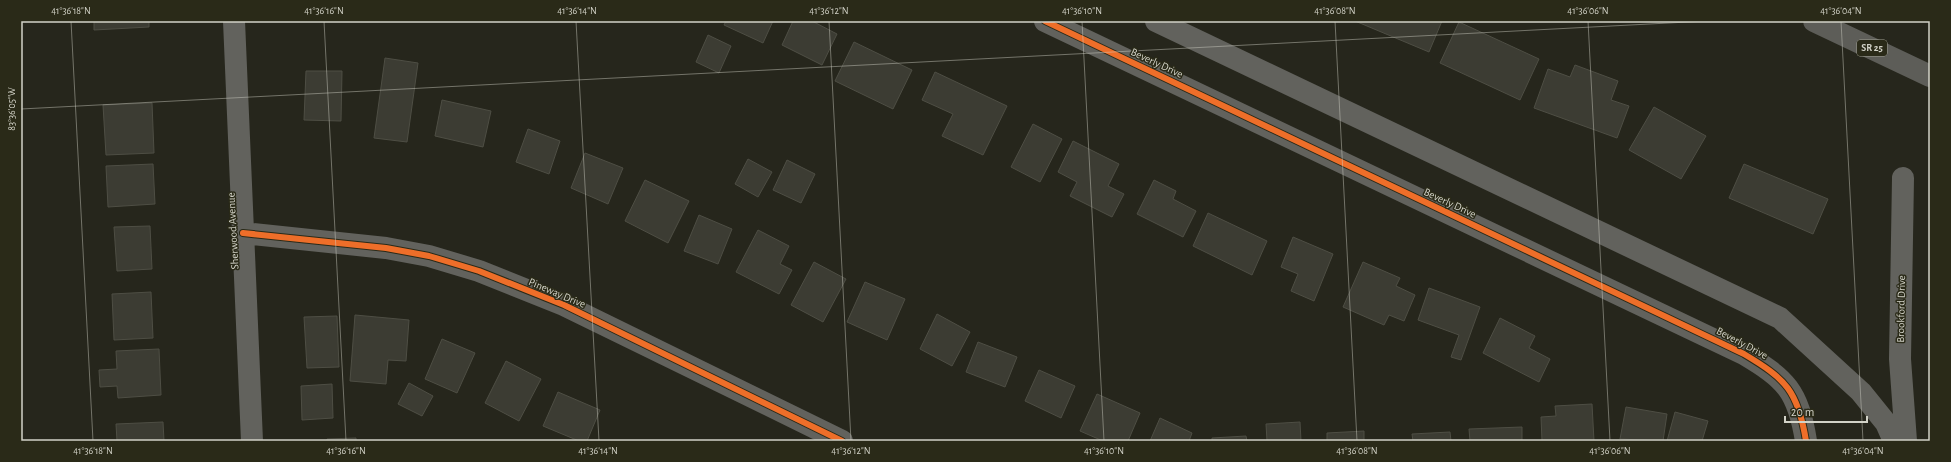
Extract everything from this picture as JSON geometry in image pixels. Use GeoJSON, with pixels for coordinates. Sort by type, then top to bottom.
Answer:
{"type":"FeatureCollection","features":[{"type":"Feature","properties":{"kind":"highway","name":"SR 25"},"geometry":{"type":"LineString","coordinates":[[1814,21],[1930,76]]}},
{"type":"Feature","properties":{"kind":"street","name":"Sherwood Avenue"},"geometry":{"type":"LineString","coordinates":[[234,21],[252,441]]}},
{"type":"Feature","properties":{"kind":"street","name":"Beverly Drive"},"geometry":{"type":"LineString","coordinates":[[1045,21],[1744,354],[1772,371],[1792,393],[1803,419],[1806,441]]}},
{"type":"Feature","properties":{"kind":"street"},"geometry":{"type":"LineString","coordinates":[[1156,21],[1780,318],[1861,392],[1886,422],[1894,441]]}},
{"type":"Feature","properties":{"kind":"street","name":"Brookford Drive"},"geometry":{"type":"LineString","coordinates":[[1903,178],[1900,359],[1906,441]]}},
{"type":"Feature","properties":{"kind":"street","name":"Pineway Drive"},"geometry":{"type":"LineString","coordinates":[[243,233],[386,248],[430,256],[479,270],[564,305],[842,441]]}},
{"type":"Feature","properties":{"kind":"building"},"geometry":{"type":"Polygon","coordinates":[[[94,21],[149,21],[149,27],[94,30],[94,21]]]}},
{"type":"Feature","properties":{"kind":"building"},"geometry":{"type":"Polygon","coordinates":[[[726,21],[773,21],[763,43],[724,25],[726,21]]]}},
{"type":"Feature","properties":{"kind":"building"},"geometry":{"type":"Polygon","coordinates":[[[793,21],[812,21],[837,34],[822,65],[782,45],[793,21]]]}},
{"type":"Feature","properties":{"kind":"building"},"geometry":{"type":"Polygon","coordinates":[[[1355,21],[1442,21],[1429,52],[1355,21]]]}},
{"type":"Feature","properties":{"kind":"building"},"geometry":{"type":"Polygon","coordinates":[[[1459,22],[1539,59],[1520,100],[1440,63],[1459,22]]]}},
{"type":"Feature","properties":{"kind":"building"},"geometry":{"type":"Polygon","coordinates":[[[708,35],[731,46],[719,73],[696,62],[708,35]]]}},
{"type":"Feature","properties":{"kind":"building"},"geometry":{"type":"Polygon","coordinates":[[[854,42],[912,70],[893,109],[835,81],[854,42]]]}},
{"type":"Feature","properties":{"kind":"building"},"geometry":{"type":"Polygon","coordinates":[[[385,58],[418,63],[407,142],[374,138],[385,58]]]}},
{"type":"Feature","properties":{"kind":"building"},"geometry":{"type":"Polygon","coordinates":[[[1575,65],[1618,81],[1611,100],[1629,106],[1617,138],[1534,108],[1548,69],[1570,77],[1575,65]]]}},
{"type":"Feature","properties":{"kind":"building"},"geometry":{"type":"Polygon","coordinates":[[[306,71],[342,71],[341,121],[304,120],[306,71]]]}},
{"type":"Feature","properties":{"kind":"building"},"geometry":{"type":"Polygon","coordinates":[[[935,72],[1007,106],[983,155],[942,136],[953,114],[922,100],[935,72]]]}},
{"type":"Feature","properties":{"kind":"building"},"geometry":{"type":"Polygon","coordinates":[[[442,100],[491,111],[483,147],[435,136],[442,100]]]}},
{"type":"Feature","properties":{"kind":"building"},"geometry":{"type":"Polygon","coordinates":[[[152,103],[154,153],[106,155],[103,105],[152,103]]]}},
{"type":"Feature","properties":{"kind":"building"},"geometry":{"type":"Polygon","coordinates":[[[1654,107],[1706,136],[1681,179],[1629,150],[1654,107]]]}},
{"type":"Feature","properties":{"kind":"building"},"geometry":{"type":"Polygon","coordinates":[[[1033,124],[1062,139],[1040,182],[1011,167],[1033,124]]]}},
{"type":"Feature","properties":{"kind":"building"},"geometry":{"type":"Polygon","coordinates":[[[528,129],[560,141],[549,174],[516,162],[528,129]]]}},
{"type":"Feature","properties":{"kind":"building"},"geometry":{"type":"Polygon","coordinates":[[[1073,141],[1119,164],[1108,186],[1124,194],[1112,217],[1070,196],[1077,182],[1058,172],[1073,141]]]}},
{"type":"Feature","properties":{"kind":"building"},"geometry":{"type":"Polygon","coordinates":[[[585,153],[623,168],[608,204],[571,188],[585,153]]]}},
{"type":"Feature","properties":{"kind":"building"},"geometry":{"type":"Polygon","coordinates":[[[748,159],[772,172],[758,197],[735,184],[748,159]]]}},
{"type":"Feature","properties":{"kind":"building"},"geometry":{"type":"Polygon","coordinates":[[[787,160],[815,174],[801,203],[773,190],[787,160]]]}},
{"type":"Feature","properties":{"kind":"building"},"geometry":{"type":"Polygon","coordinates":[[[153,164],[155,204],[108,207],[106,166],[153,164]]]}},
{"type":"Feature","properties":{"kind":"building"},"geometry":{"type":"Polygon","coordinates":[[[1744,164],[1828,199],[1813,234],[1729,198],[1744,164]]]}},
{"type":"Feature","properties":{"kind":"building"},"geometry":{"type":"Polygon","coordinates":[[[645,180],[689,201],[668,243],[625,221],[645,180]]]}},
{"type":"Feature","properties":{"kind":"building"},"geometry":{"type":"Polygon","coordinates":[[[1154,180],[1176,191],[1173,199],[1196,211],[1183,237],[1137,214],[1154,180]]]}},
{"type":"Feature","properties":{"kind":"building"},"geometry":{"type":"Polygon","coordinates":[[[1208,213],[1267,241],[1252,275],[1193,246],[1208,213]]]}},
{"type":"Feature","properties":{"kind":"building"},"geometry":{"type":"Polygon","coordinates":[[[699,215],[732,229],[718,264],[684,251],[699,215]]]}},
{"type":"Feature","properties":{"kind":"building"},"geometry":{"type":"Polygon","coordinates":[[[150,226],[152,269],[117,271],[114,227],[150,226]]]}},
{"type":"Feature","properties":{"kind":"building"},"geometry":{"type":"Polygon","coordinates":[[[758,230],[789,246],[780,264],[792,270],[779,294],[736,272],[758,230]]]}},
{"type":"Feature","properties":{"kind":"building"},"geometry":{"type":"Polygon","coordinates":[[[1293,237],[1333,254],[1314,301],[1291,291],[1298,274],[1281,267],[1293,237]]]}},
{"type":"Feature","properties":{"kind":"building"},"geometry":{"type":"Polygon","coordinates":[[[814,262],[846,279],[823,322],[791,305],[814,262]]]}},
{"type":"Feature","properties":{"kind":"building"},"geometry":{"type":"Polygon","coordinates":[[[1363,262],[1400,278],[1396,286],[1415,295],[1404,321],[1389,315],[1384,325],[1343,307],[1363,262]]]}},
{"type":"Feature","properties":{"kind":"building"},"geometry":{"type":"Polygon","coordinates":[[[865,282],[905,299],[887,340],[847,322],[865,282]]]}},
{"type":"Feature","properties":{"kind":"building"},"geometry":{"type":"Polygon","coordinates":[[[1429,288],[1480,307],[1461,360],[1451,357],[1459,335],[1418,320],[1429,288]]]}},
{"type":"Feature","properties":{"kind":"building"},"geometry":{"type":"Polygon","coordinates":[[[151,292],[153,338],[114,340],[112,294],[151,292]]]}},
{"type":"Feature","properties":{"kind":"building"},"geometry":{"type":"Polygon","coordinates":[[[937,314],[970,332],[952,366],[920,349],[937,314]]]}},
{"type":"Feature","properties":{"kind":"building"},"geometry":{"type":"Polygon","coordinates":[[[355,315],[409,320],[406,361],[388,360],[386,384],[350,381],[355,315]]]}},
{"type":"Feature","properties":{"kind":"building"},"geometry":{"type":"Polygon","coordinates":[[[337,316],[339,367],[307,368],[304,317],[337,316]]]}},
{"type":"Feature","properties":{"kind":"building"},"geometry":{"type":"Polygon","coordinates":[[[1500,318],[1535,336],[1529,348],[1550,359],[1539,382],[1483,353],[1500,318]]]}},
{"type":"Feature","properties":{"kind":"building"},"geometry":{"type":"Polygon","coordinates":[[[442,339],[475,353],[457,393],[425,379],[442,339]]]}},
{"type":"Feature","properties":{"kind":"building"},"geometry":{"type":"Polygon","coordinates":[[[978,342],[1017,357],[1005,387],[966,372],[978,342]]]}},
{"type":"Feature","properties":{"kind":"building"},"geometry":{"type":"Polygon","coordinates":[[[159,349],[161,395],[118,398],[117,386],[100,387],[99,370],[117,369],[116,351],[159,349]]]}},
{"type":"Feature","properties":{"kind":"building"},"geometry":{"type":"Polygon","coordinates":[[[506,361],[541,379],[519,421],[485,403],[506,361]]]}},
{"type":"Feature","properties":{"kind":"building"},"geometry":{"type":"Polygon","coordinates":[[[1039,370],[1075,386],[1061,418],[1025,401],[1039,370]]]}},
{"type":"Feature","properties":{"kind":"building"},"geometry":{"type":"Polygon","coordinates":[[[409,383],[433,396],[422,416],[398,404],[409,383]]]}},
{"type":"Feature","properties":{"kind":"building"},"geometry":{"type":"Polygon","coordinates":[[[332,384],[333,418],[302,420],[301,386],[332,384]]]}},
{"type":"Feature","properties":{"kind":"building"},"geometry":{"type":"Polygon","coordinates":[[[558,392],[600,410],[587,441],[579,441],[543,426],[558,392]]]}},
{"type":"Feature","properties":{"kind":"building"},"geometry":{"type":"Polygon","coordinates":[[[1097,394],[1140,413],[1128,441],[1103,441],[1080,431],[1097,394]]]}},
{"type":"Feature","properties":{"kind":"building"},"geometry":{"type":"Polygon","coordinates":[[[1592,404],[1594,441],[1542,441],[1541,417],[1556,416],[1555,406],[1592,404]]]}},
{"type":"Feature","properties":{"kind":"building"},"geometry":{"type":"Polygon","coordinates":[[[1626,407],[1667,414],[1663,441],[1620,439],[1626,407]]]}},
{"type":"Feature","properties":{"kind":"building"},"geometry":{"type":"Polygon","coordinates":[[[1675,412],[1708,421],[1702,441],[1667,441],[1675,412]]]}},
{"type":"Feature","properties":{"kind":"building"},"geometry":{"type":"Polygon","coordinates":[[[1160,418],[1192,433],[1189,441],[1150,441],[1160,418]]]}},
{"type":"Feature","properties":{"kind":"building"},"geometry":{"type":"Polygon","coordinates":[[[163,422],[164,441],[117,441],[116,424],[163,422]]]}},
{"type":"Feature","properties":{"kind":"building"},"geometry":{"type":"Polygon","coordinates":[[[1300,422],[1301,441],[1267,441],[1266,424],[1300,422]]]}},
{"type":"Feature","properties":{"kind":"building"},"geometry":{"type":"Polygon","coordinates":[[[1522,427],[1522,441],[1470,441],[1469,429],[1522,427]]]}},
{"type":"Feature","properties":{"kind":"building"},"geometry":{"type":"Polygon","coordinates":[[[1364,431],[1364,441],[1327,441],[1327,433],[1364,431]]]}},
{"type":"Feature","properties":{"kind":"building"},"geometry":{"type":"Polygon","coordinates":[[[1450,432],[1451,441],[1413,441],[1412,434],[1450,432]]]}},
{"type":"Feature","properties":{"kind":"building"},"geometry":{"type":"Polygon","coordinates":[[[1246,436],[1247,441],[1212,441],[1212,438],[1246,436]]]}},
{"type":"Feature","properties":{"kind":"building"},"geometry":{"type":"Polygon","coordinates":[[[356,438],[356,441],[327,441],[327,439],[356,438]]]}},
{"type":"Feature","properties":{"kind":"cycle path"},"geometry":{"type":"LineString","coordinates":[[1045,21],[1744,354],[1770,371],[1788,388],[1799,410],[1806,441]]}},
{"type":"Feature","properties":{"kind":"cycle path"},"geometry":{"type":"LineString","coordinates":[[243,233],[386,248],[429,256],[479,271],[564,305],[842,441]]}}]}
